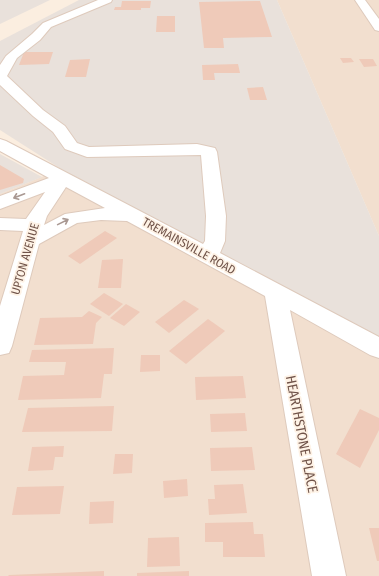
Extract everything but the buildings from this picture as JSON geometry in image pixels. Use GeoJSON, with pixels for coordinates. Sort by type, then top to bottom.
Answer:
{"type":"FeatureCollection","features":[{"type":"Feature","properties":{"kind":"street"},"geometry":{"type":"LineString","coordinates":[[107,0],[47,25],[36,37],[12,56],[0,77],[38,113],[59,129],[71,146],[87,152],[197,149],[209,152],[216,216],[215,241],[208,256]]}},
{"type":"Feature","properties":{"kind":"street"},"geometry":{"type":"LineString","coordinates":[[360,0],[376,23]]}},
{"type":"Feature","properties":{"kind":"street","name":"TREMAINSVILLE ROAD"},"geometry":{"type":"LineString","coordinates":[[0,144],[379,348]]}},
{"type":"Feature","properties":{"kind":"street"},"geometry":{"type":"LineString","coordinates":[[0,203],[64,178]]}},
{"type":"Feature","properties":{"kind":"street","name":"UPTON AVENUE"},"geometry":{"type":"LineString","coordinates":[[0,346],[37,216],[64,178]]}},
{"type":"Feature","properties":{"kind":"street"},"geometry":{"type":"LineString","coordinates":[[0,224],[32,234],[72,218],[101,214],[132,215]]}},
{"type":"Feature","properties":{"kind":"street","name":"HEARTHSTONE PLACE"},"geometry":{"type":"LineString","coordinates":[[275,292],[329,576]]}},
{"type":"Feature","properties":{"kind":"shaded area"},"geometry":{"type":"Polygon","coordinates":[[[0,0],[50,0],[0,24],[0,0]]]}},
{"type":"Feature","properties":{"kind":"shaded area"},"geometry":{"type":"Polygon","coordinates":[[[79,0],[277,0],[379,236],[379,337],[61,169],[0,130],[0,41],[79,0]]]}},
{"type":"Feature","properties":{"kind":"shaded area"},"geometry":{"type":"Polygon","coordinates":[[[277,0],[379,0],[379,236],[277,0]]]}},
{"type":"Feature","properties":{"kind":"shaded area"},"geometry":{"type":"Polygon","coordinates":[[[0,154],[42,177],[0,194],[0,154]]]}},
{"type":"Feature","properties":{"kind":"shaded area"},"geometry":{"type":"Polygon","coordinates":[[[61,169],[379,337],[379,576],[0,576],[0,194],[61,169]]]}}]}
